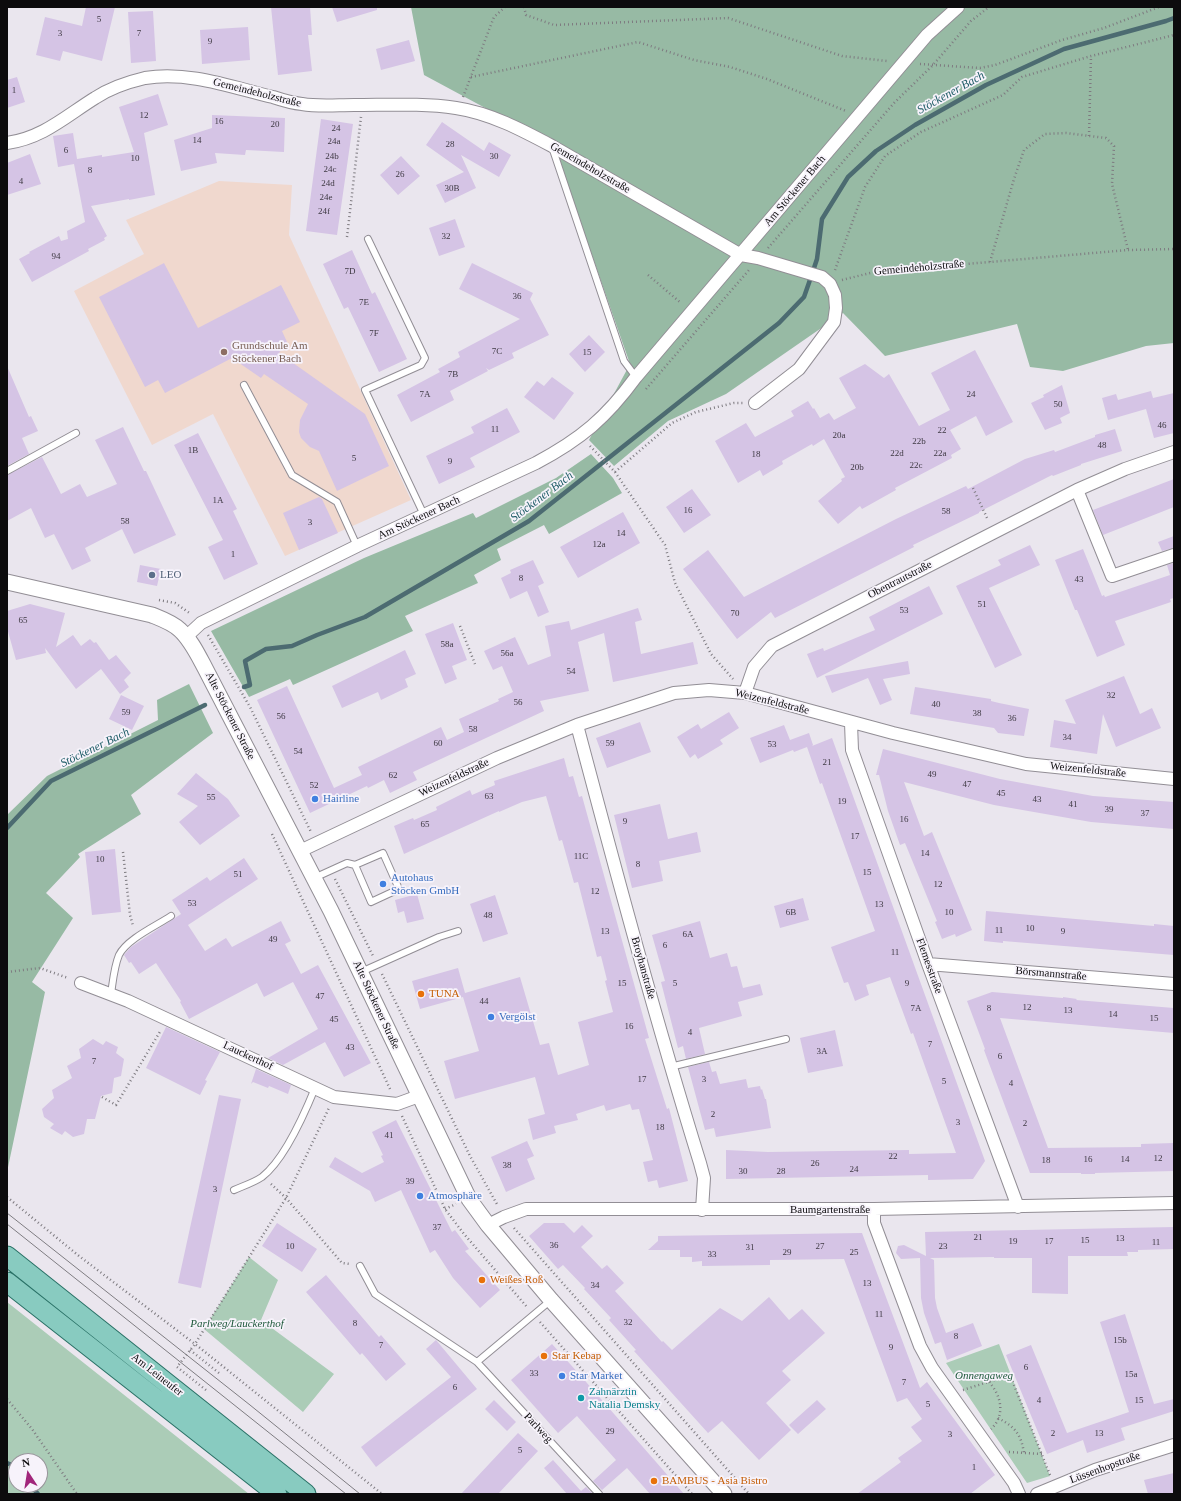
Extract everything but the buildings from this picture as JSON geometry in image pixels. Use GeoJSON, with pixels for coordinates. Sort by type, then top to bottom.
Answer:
{"type":"FeatureCollection","features":[{"type":"Feature","properties":{"kind":"main road","name":"Am Leineufer"},"geometry":{"type":"LineString","coordinates":[[7,1256],[306,1494]]}},
{"type":"Feature","properties":{"kind":"main road","name":"Am Leineufer"},"geometry":{"type":"LineString","coordinates":[[7,1282],[277,1494]]}},
{"type":"Feature","properties":{"kind":"street","name":"Am Stöckener Bach"},"geometry":{"type":"LineString","coordinates":[[186,637],[201,623],[357,546],[536,463],[562,450],[581,437],[605,415],[927,35],[958,7]]}},
{"type":"Feature","properties":{"kind":"street","name":"Gemeindeholzstraße"},"geometry":{"type":"LineString","coordinates":[[7,142],[15,142],[40,134],[96,97],[120,85],[146,78],[173,76],[194,78],[302,104],[428,106],[458,109],[493,118],[552,146],[741,255],[758,258],[822,277],[830,284]]}},
{"type":"Feature","properties":{"kind":"street"},"geometry":{"type":"LineString","coordinates":[[756,403],[799,369],[834,322],[836,308],[835,295],[830,284]]}},
{"type":"Feature","properties":{"kind":"street","name":"Obentrautstraße"},"geometry":{"type":"LineString","coordinates":[[745,693],[754,667],[772,646],[1077,490],[1125,468],[1174,452]]}},
{"type":"Feature","properties":{"kind":"street"},"geometry":{"type":"LineString","coordinates":[[1077,490],[1112,576],[1174,555]]}},
{"type":"Feature","properties":{"kind":"street","name":"Alte Stöckener Straße"},"geometry":{"type":"LineString","coordinates":[[7,582],[152,615],[170,623],[180,630],[186,637],[205,668],[314,878],[361,972],[469,1199],[488,1225],[551,1300],[724,1494]]}},
{"type":"Feature","properties":{"kind":"street","name":"Weizenfeldstraße"},"geometry":{"type":"LineString","coordinates":[[300,851],[497,758],[577,725],[674,692],[709,690],[745,693],[850,723],[1026,764],[1174,779]]}},
{"type":"Feature","properties":{"kind":"street","name":"Flemesstraße"},"geometry":{"type":"LineString","coordinates":[[850,723],[852,750],[928,964],[1018,1207]]}},
{"type":"Feature","properties":{"kind":"street","name":"Broyhanstraße"},"geometry":{"type":"LineString","coordinates":[[577,725],[670,1067],[704,1178],[702,1210]]}},
{"type":"Feature","properties":{"kind":"street","name":"Börsmannstraße"},"geometry":{"type":"LineString","coordinates":[[928,964],[1174,984]]}},
{"type":"Feature","properties":{"kind":"street","name":"Lauckerthof"},"geometry":{"type":"LineString","coordinates":[[81,983],[111,994],[167,1019],[334,1097],[397,1104],[419,1096]]}},
{"type":"Feature","properties":{"kind":"street","name":"Baumgartenstraße"},"geometry":{"type":"LineString","coordinates":[[488,1225],[504,1217],[526,1210],[874,1209],[1174,1203]]}},
{"type":"Feature","properties":{"kind":"street"},"geometry":{"type":"LineString","coordinates":[[874,1209],[874,1223],[920,1346],[932,1368],[1014,1483],[1019,1494]]}},
{"type":"Feature","properties":{"kind":"street","name":"Lüssenhopstraße"},"geometry":{"type":"LineString","coordinates":[[1037,1494],[1095,1470],[1174,1445]]}},
{"type":"Feature","properties":{"kind":"lane"},"geometry":{"type":"LineString","coordinates":[[552,146],[624,361],[636,377]]}},
{"type":"Feature","properties":{"kind":"lane"},"geometry":{"type":"LineString","coordinates":[[368,240],[425,358],[421,365],[365,390],[424,515]]}},
{"type":"Feature","properties":{"kind":"lane"},"geometry":{"type":"LineString","coordinates":[[244,385],[292,475],[337,502],[357,546]]}},
{"type":"Feature","properties":{"kind":"lane"},"geometry":{"type":"LineString","coordinates":[[7,471],[76,433]]}},
{"type":"Feature","properties":{"kind":"lane"},"geometry":{"type":"LineString","coordinates":[[314,878],[347,863],[355,865],[383,853],[399,889],[371,902],[355,865]]}},
{"type":"Feature","properties":{"kind":"lane"},"geometry":{"type":"LineString","coordinates":[[111,994],[115,967],[119,955],[124,948],[136,938],[171,916]]}},
{"type":"Feature","properties":{"kind":"lane"},"geometry":{"type":"LineString","coordinates":[[361,972],[439,937],[458,931]]}},
{"type":"Feature","properties":{"kind":"lane"},"geometry":{"type":"LineString","coordinates":[[670,1067],[786,1039]]}},
{"type":"Feature","properties":{"kind":"lane"},"geometry":{"type":"LineString","coordinates":[[234,1190],[263,1176],[285,1150],[315,1088]]}},
{"type":"Feature","properties":{"kind":"lane","name":"Parlweg"},"geometry":{"type":"LineString","coordinates":[[360,1266],[375,1294],[477,1362],[599,1494]]}},
{"type":"Feature","properties":{"kind":"lane"},"geometry":{"type":"LineString","coordinates":[[477,1362],[551,1300]]}},
{"type":"Feature","properties":{"kind":"path"},"geometry":{"type":"LineString","coordinates":[[458,109],[494,17],[505,7]]}},
{"type":"Feature","properties":{"kind":"path"},"geometry":{"type":"LineString","coordinates":[[524,7],[526,15],[554,25],[728,18],[842,56],[903,63],[980,68],[996,65],[1062,40],[1104,28],[1159,7]]}},
{"type":"Feature","properties":{"kind":"path"},"geometry":{"type":"LineString","coordinates":[[642,393],[894,103],[933,65],[971,21],[989,7]]}},
{"type":"Feature","properties":{"kind":"path"},"geometry":{"type":"LineString","coordinates":[[830,284],[865,187],[885,156],[921,132],[1003,95],[1022,77],[1091,56],[1174,35]]}},
{"type":"Feature","properties":{"kind":"path"},"geometry":{"type":"LineString","coordinates":[[471,77],[638,42],[694,60],[730,67],[767,79],[846,111],[862,112]]}},
{"type":"Feature","properties":{"kind":"path"},"geometry":{"type":"LineString","coordinates":[[1089,136],[1091,56]]}},
{"type":"Feature","properties":{"kind":"path"},"geometry":{"type":"LineString","coordinates":[[887,105],[894,103]]}},
{"type":"Feature","properties":{"kind":"path"},"geometry":{"type":"LineString","coordinates":[[348,237],[363,105]]}},
{"type":"Feature","properties":{"kind":"path"},"geometry":{"type":"LineString","coordinates":[[990,262],[1024,150],[1045,134],[1066,133],[1106,138],[1114,146],[1112,184],[1128,250]]}},
{"type":"Feature","properties":{"kind":"path","name":"Gemeindeholzstraße"},"geometry":{"type":"LineString","coordinates":[[830,284],[874,272],[1128,250],[1174,249]]}},
{"type":"Feature","properties":{"kind":"path"},"geometry":{"type":"LineString","coordinates":[[648,274],[692,312]]}},
{"type":"Feature","properties":{"kind":"path"},"geometry":{"type":"LineString","coordinates":[[615,472],[672,423],[696,412],[734,403],[756,403]]}},
{"type":"Feature","properties":{"kind":"path"},"geometry":{"type":"LineString","coordinates":[[595,441],[591,447],[615,472],[665,545],[675,583],[711,654],[745,693]]}},
{"type":"Feature","properties":{"kind":"path"},"geometry":{"type":"LineString","coordinates":[[973,488],[994,532]]}},
{"type":"Feature","properties":{"kind":"path"},"geometry":{"type":"LineString","coordinates":[[152,598],[174,603],[189,612],[201,623],[250,707],[317,843]]}},
{"type":"Feature","properties":{"kind":"path"},"geometry":{"type":"LineString","coordinates":[[460,626],[475,664]]}},
{"type":"Feature","properties":{"kind":"path"},"geometry":{"type":"LineString","coordinates":[[270,831],[397,1104],[444,1209],[534,1315],[692,1494]]}},
{"type":"Feature","properties":{"kind":"path"},"geometry":{"type":"LineString","coordinates":[[123,852],[130,916],[136,938]]}},
{"type":"Feature","properties":{"kind":"path"},"geometry":{"type":"LineString","coordinates":[[330,871],[470,1156],[504,1217],[749,1494]]}},
{"type":"Feature","properties":{"kind":"path"},"geometry":{"type":"LineString","coordinates":[[7,972],[40,968],[81,983]]}},
{"type":"Feature","properties":{"kind":"path"},"geometry":{"type":"LineString","coordinates":[[102,1097],[116,1105],[167,1019]]}},
{"type":"Feature","properties":{"kind":"path"},"geometry":{"type":"LineString","coordinates":[[206,1390],[177,1367],[195,1344],[286,1198],[334,1097]]}},
{"type":"Feature","properties":{"kind":"path"},"geometry":{"type":"LineString","coordinates":[[263,1176],[286,1198],[342,1264],[360,1266]]}},
{"type":"Feature","properties":{"kind":"path"},"geometry":{"type":"LineString","coordinates":[[7,1197],[79,1256],[195,1344],[382,1494]]}},
{"type":"Feature","properties":{"kind":"path"},"geometry":{"type":"LineString","coordinates":[[190,1350],[219,1373]]}},
{"type":"Feature","properties":{"kind":"path"},"geometry":{"type":"LineString","coordinates":[[950,1394],[1010,1375],[1055,1486]]}},
{"type":"Feature","properties":{"kind":"path"},"geometry":{"type":"LineString","coordinates":[[981,1437],[996,1424],[1000,1411],[1000,1400],[989,1382]]}},
{"type":"Feature","properties":{"kind":"path"},"geometry":{"type":"LineString","coordinates":[[7,1399],[32,1429],[78,1494]]}},
{"type":"Feature","properties":{"kind":"path"},"geometry":{"type":"LineString","coordinates":[[998,1418],[1014,1428],[1022,1442],[1024,1453]]}},
{"type":"Feature","properties":{"kind":"path"},"geometry":{"type":"LineString","coordinates":[[991,1450],[1042,1454]]}},
{"type":"Feature","properties":{"kind":"shaded area","name":"Grundschule Am Stöckener Bach"},"geometry":{"type":"Polygon","coordinates":[[[219,181],[292,185],[289,235],[411,500],[285,556],[213,414],[152,445],[74,291],[144,254],[126,220],[219,181]]]}},
{"type":"Feature","properties":{"kind":"green space"},"geometry":{"type":"Polygon","coordinates":[[[411,7],[1174,7],[1174,343],[1146,346],[1063,371],[1030,367],[1017,324],[885,356],[843,313],[726,394],[668,421],[614,466],[589,440],[630,364],[551,138],[489,110],[424,75],[411,7]]]}},
{"type":"Feature","properties":{"kind":"green space"},"geometry":{"type":"Polygon","coordinates":[[[591,454],[613,478],[622,493],[549,534],[544,525],[497,549],[501,560],[474,575],[478,583],[405,616],[413,631],[293,685],[290,679],[249,697],[211,631],[364,558],[473,513],[476,518],[556,478],[591,454]]]}},
{"type":"Feature","properties":{"kind":"green space"},"geometry":{"type":"Polygon","coordinates":[[[189,684],[213,733],[131,795],[141,814],[78,854],[80,857],[46,893],[73,918],[32,982],[45,992],[7,1172],[7,815],[47,776],[158,720],[157,700],[189,684]]]}},
{"type":"Feature","properties":{"kind":"green space","name":"Parlweg/Lauckerthof"},"geometry":{"type":"Polygon","coordinates":[[[249,1257],[278,1280],[261,1320],[334,1374],[303,1412],[204,1329],[249,1257]]]}},
{"type":"Feature","properties":{"kind":"green space"},"geometry":{"type":"Polygon","coordinates":[[[7,1302],[249,1494],[7,1494],[7,1302]]]}},
{"type":"Feature","properties":{"kind":"green space","name":"Onnengaweg"},"geometry":{"type":"Polygon","coordinates":[[[999,1344],[1050,1476],[1027,1483],[946,1363],[999,1344]]]}},
{"type":"Feature","properties":{"kind":"waterway","name":"Stöckener Bach"},"geometry":{"type":"LineString","coordinates":[[813,271],[817,259],[822,219],[848,177],[876,151],[915,125],[986,85],[1064,49],[1174,18]]}},
{"type":"Feature","properties":{"kind":"waterway","name":"Stöckener Bach"},"geometry":{"type":"LineString","coordinates":[[244,687],[250,685],[245,661],[266,649],[292,646],[365,617],[529,521],[779,323],[804,297],[811,277]]}},
{"type":"Feature","properties":{"kind":"waterway","name":"Stöckener Bach"},"geometry":{"type":"LineString","coordinates":[[7,828],[51,781],[205,705]]}},
{"type":"Feature","properties":{"kind":"tram line"},"geometry":{"type":"LineString","coordinates":[[7,1213],[360,1494]]}},
{"type":"Feature","properties":{"kind":"tram line"},"geometry":{"type":"LineString","coordinates":[[7,1224],[346,1494]]}},
{"type":"Feature","properties":{"kind":"place","name":"Grundschule Am Stöckener Bach"},"geometry":{"type":"Point","coordinates":[224,352]}},
{"type":"Feature","properties":{"kind":"place","name":"LEO"},"geometry":{"type":"Point","coordinates":[152,575]}},
{"type":"Feature","properties":{"kind":"place","name":"Hairline"},"geometry":{"type":"Point","coordinates":[315,799]}},
{"type":"Feature","properties":{"kind":"place","name":"Autohaus Stöcken GmbH"},"geometry":{"type":"Point","coordinates":[383,884]}},
{"type":"Feature","properties":{"kind":"place","name":"TUNA"},"geometry":{"type":"Point","coordinates":[421,994]}},
{"type":"Feature","properties":{"kind":"place","name":"Vergölst"},"geometry":{"type":"Point","coordinates":[491,1017]}},
{"type":"Feature","properties":{"kind":"place","name":"Atmosphäre"},"geometry":{"type":"Point","coordinates":[420,1196]}},
{"type":"Feature","properties":{"kind":"place","name":"Weißes Roß"},"geometry":{"type":"Point","coordinates":[482,1280]}},
{"type":"Feature","properties":{"kind":"place","name":"Star Kebap"},"geometry":{"type":"Point","coordinates":[544,1356]}},
{"type":"Feature","properties":{"kind":"place","name":"Star Market"},"geometry":{"type":"Point","coordinates":[562,1376]}},
{"type":"Feature","properties":{"kind":"place","name":"Zahnärztin Natalia Demsky"},"geometry":{"type":"Point","coordinates":[581,1398]}},
{"type":"Feature","properties":{"kind":"place","name":"BAMBUS - Asia Bistro"},"geometry":{"type":"Point","coordinates":[654,1481]}}]}
